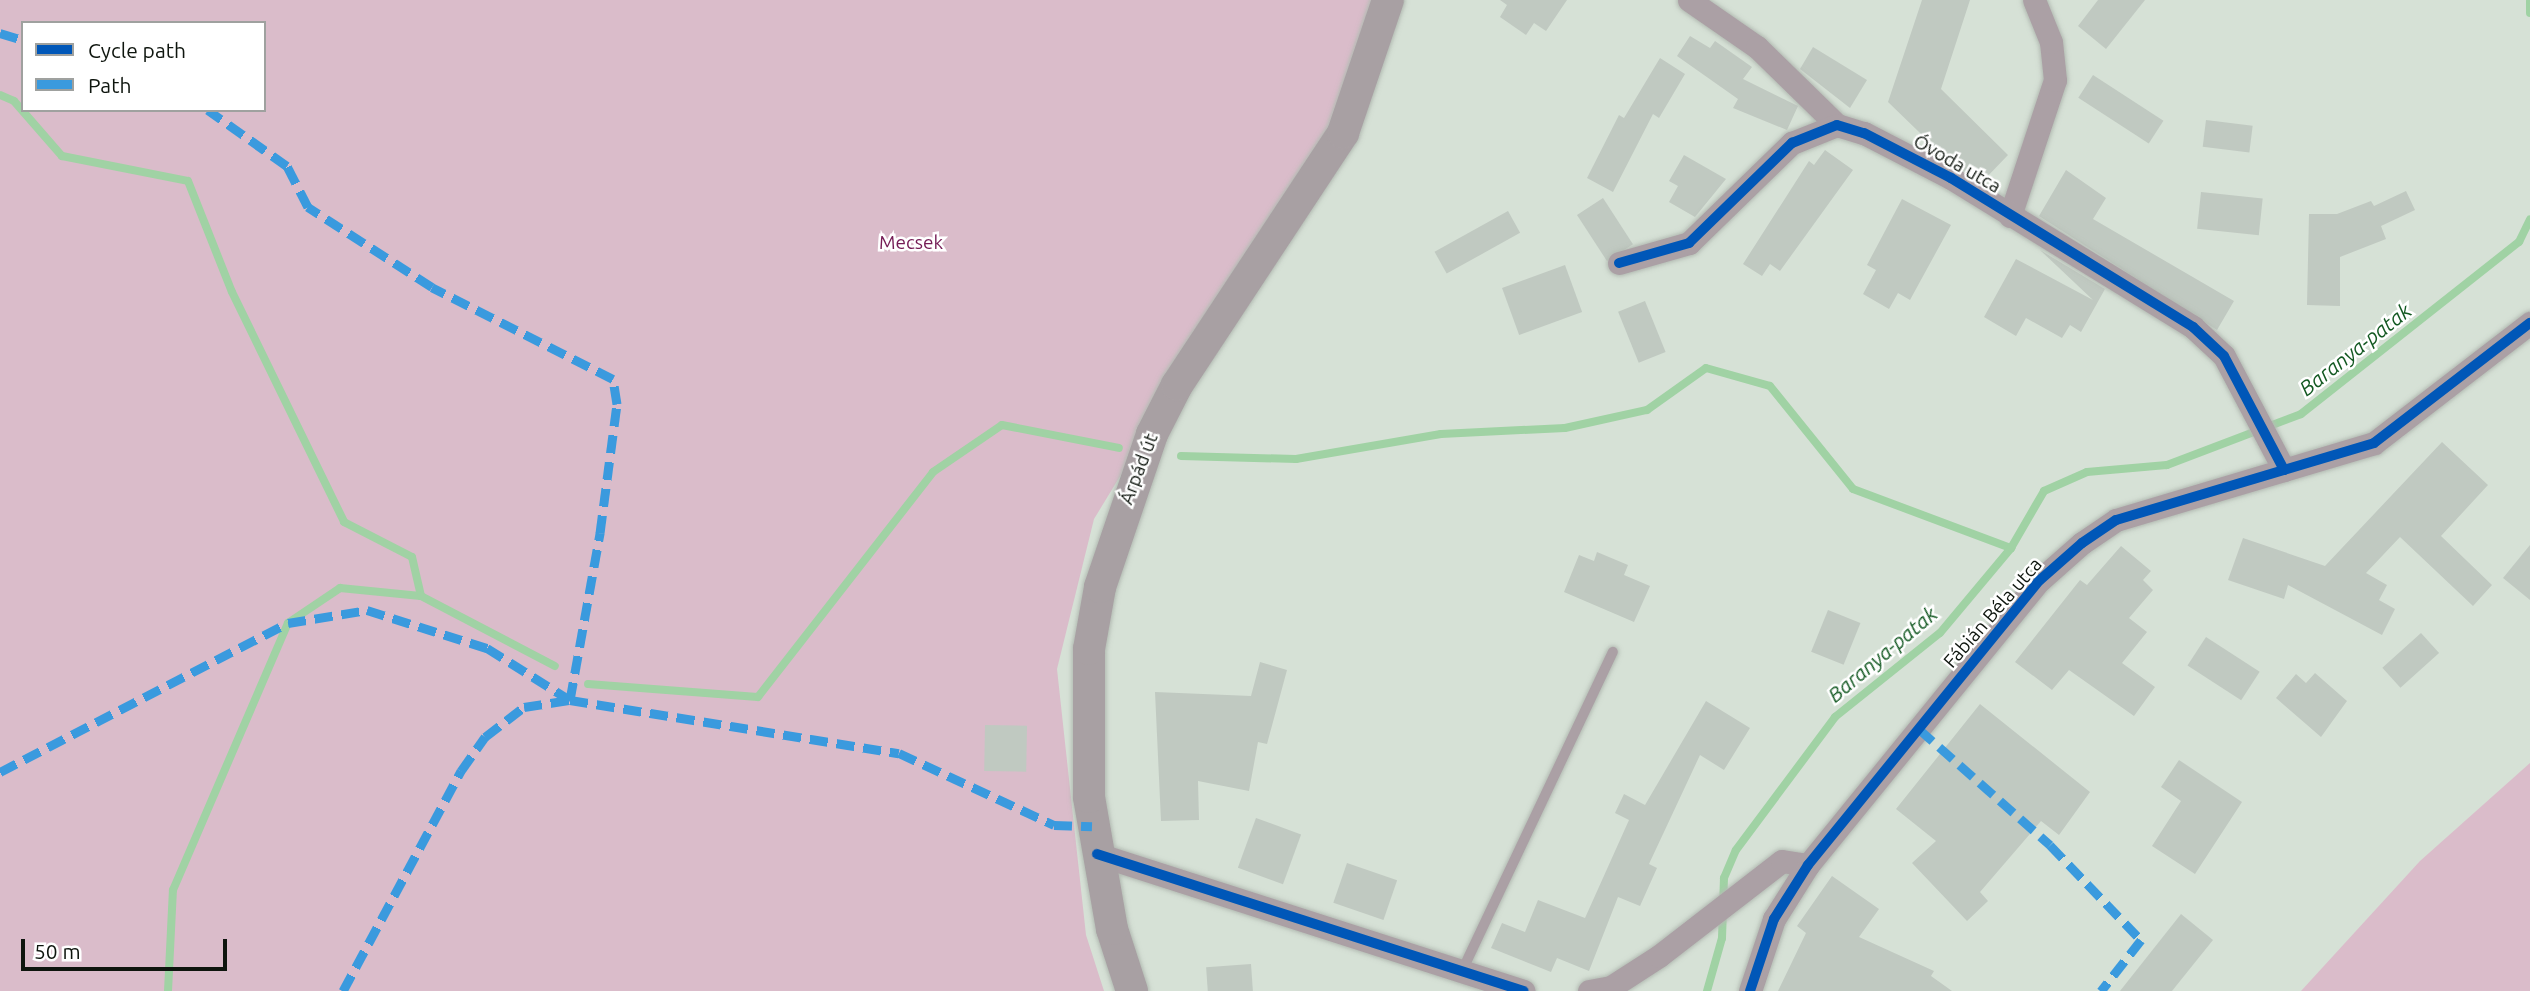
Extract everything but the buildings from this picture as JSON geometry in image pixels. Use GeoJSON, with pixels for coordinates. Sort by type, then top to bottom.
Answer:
{"type":"FeatureCollection","features":[{"type":"Feature","properties":{"kind":"main road","name":"Árpád út"},"geometry":{"type":"LineString","coordinates":[[1132,991],[1097,854],[1086,758],[1089,649],[1117,527],[1177,385],[1343,133],[1388,0]]}},
{"type":"Feature","properties":{"kind":"street","name":"Óvoda utca"},"geometry":{"type":"LineString","coordinates":[[1689,0],[1757,47],[1838,125],[1951,178],[2193,327],[2224,356],[2255,410],[2284,470]]}},
{"type":"Feature","properties":{"kind":"street"},"geometry":{"type":"LineString","coordinates":[[2010,216],[2055,80],[2051,42],[2034,0]]}},
{"type":"Feature","properties":{"kind":"street"},"geometry":{"type":"LineString","coordinates":[[1619,263],[1689,243],[1766,162],[1792,143],[1838,125]]}},
{"type":"Feature","properties":{"kind":"street","name":"Fábián Béla utca"},"geometry":{"type":"LineString","coordinates":[[1750,991],[1774,919],[1808,865],[2040,580],[2082,543],[2116,520],[2374,443],[2530,323]]}},
{"type":"Feature","properties":{"kind":"street"},"geometry":{"type":"LineString","coordinates":[[1097,854],[1524,991]]}},
{"type":"Feature","properties":{"kind":"street"},"geometry":{"type":"LineString","coordinates":[[1589,991],[1611,987],[1659,956],[1782,861],[1808,865]]}},
{"type":"Feature","properties":{"kind":"lane"},"geometry":{"type":"LineString","coordinates":[[1462,971],[1614,652]]}},
{"type":"Feature","properties":{"kind":"green space","name":"Mecsek"},"geometry":{"type":"Polygon","coordinates":[[[0,0],[1381,0],[1351,98],[1094,519],[1057,669],[1086,935],[1104,991],[0,991],[0,0]]]}},
{"type":"Feature","properties":{"kind":"green space"},"geometry":{"type":"Polygon","coordinates":[[[2530,763],[2530,991],[2301,991],[2420,861],[2530,763]]]}},
{"type":"Feature","properties":{"kind":"waterway","name":"Baranya-patak"},"geometry":{"type":"LineString","coordinates":[[2530,1],[2530,13]]}},
{"type":"Feature","properties":{"kind":"waterway"},"geometry":{"type":"LineString","coordinates":[[0,95],[14,101],[21,109]]}},
{"type":"Feature","properties":{"kind":"waterway"},"geometry":{"type":"LineString","coordinates":[[24,112],[62,156],[188,181],[232,292],[344,522],[412,557],[421,596]]}},
{"type":"Feature","properties":{"kind":"waterway","name":"Baranya-patak"},"geometry":{"type":"LineString","coordinates":[[1707,991],[1722,938],[1724,878],[1736,850],[1835,717],[1940,633],[2011,548],[2044,491],[2087,472],[2167,465],[2301,414],[2519,242],[2530,219]]}},
{"type":"Feature","properties":{"kind":"waterway"},"geometry":{"type":"LineString","coordinates":[[1181,456],[1296,459],[1441,434],[1565,428],[1647,410],[1706,368],[1770,386],[1853,489],[2011,548]]}},
{"type":"Feature","properties":{"kind":"waterway"},"geometry":{"type":"LineString","coordinates":[[588,684],[758,697],[933,472],[1002,425],[1119,448]]}},
{"type":"Feature","properties":{"kind":"waterway"},"geometry":{"type":"LineString","coordinates":[[168,991],[173,890],[288,623],[340,588],[421,596],[555,666]]}},
{"type":"Feature","properties":{"kind":"marked path"},"geometry":{"type":"LineString","coordinates":[[0,33],[21,39]]}},
{"type":"Feature","properties":{"kind":"marked path"},"geometry":{"type":"LineString","coordinates":[[0,772],[288,623],[367,610],[487,648],[570,700],[600,533],[617,404],[613,379],[432,287],[308,207],[287,166],[211,112]]}},
{"type":"Feature","properties":{"kind":"marked path"},"geometry":{"type":"LineString","coordinates":[[343,991],[461,771],[485,737],[524,707],[570,700],[899,753],[1054,825],[1092,826]]}},
{"type":"Feature","properties":{"kind":"marked path"},"geometry":{"type":"LineString","coordinates":[[1919,729],[2050,845],[2141,940],[2101,991]]}},
{"type":"Feature","properties":{"kind":"cycle path"},"geometry":{"type":"LineString","coordinates":[[1619,263],[1689,243],[1792,143],[1837,125],[1864,133],[1951,178],[2193,327],[2224,356],[2284,470]]}},
{"type":"Feature","properties":{"kind":"cycle path"},"geometry":{"type":"LineString","coordinates":[[1750,991],[1774,919],[1808,865],[2040,580],[2082,543],[2116,520],[2374,443],[2530,323]]}},
{"type":"Feature","properties":{"kind":"cycle path"},"geometry":{"type":"LineString","coordinates":[[1097,854],[1524,991]]}}]}
